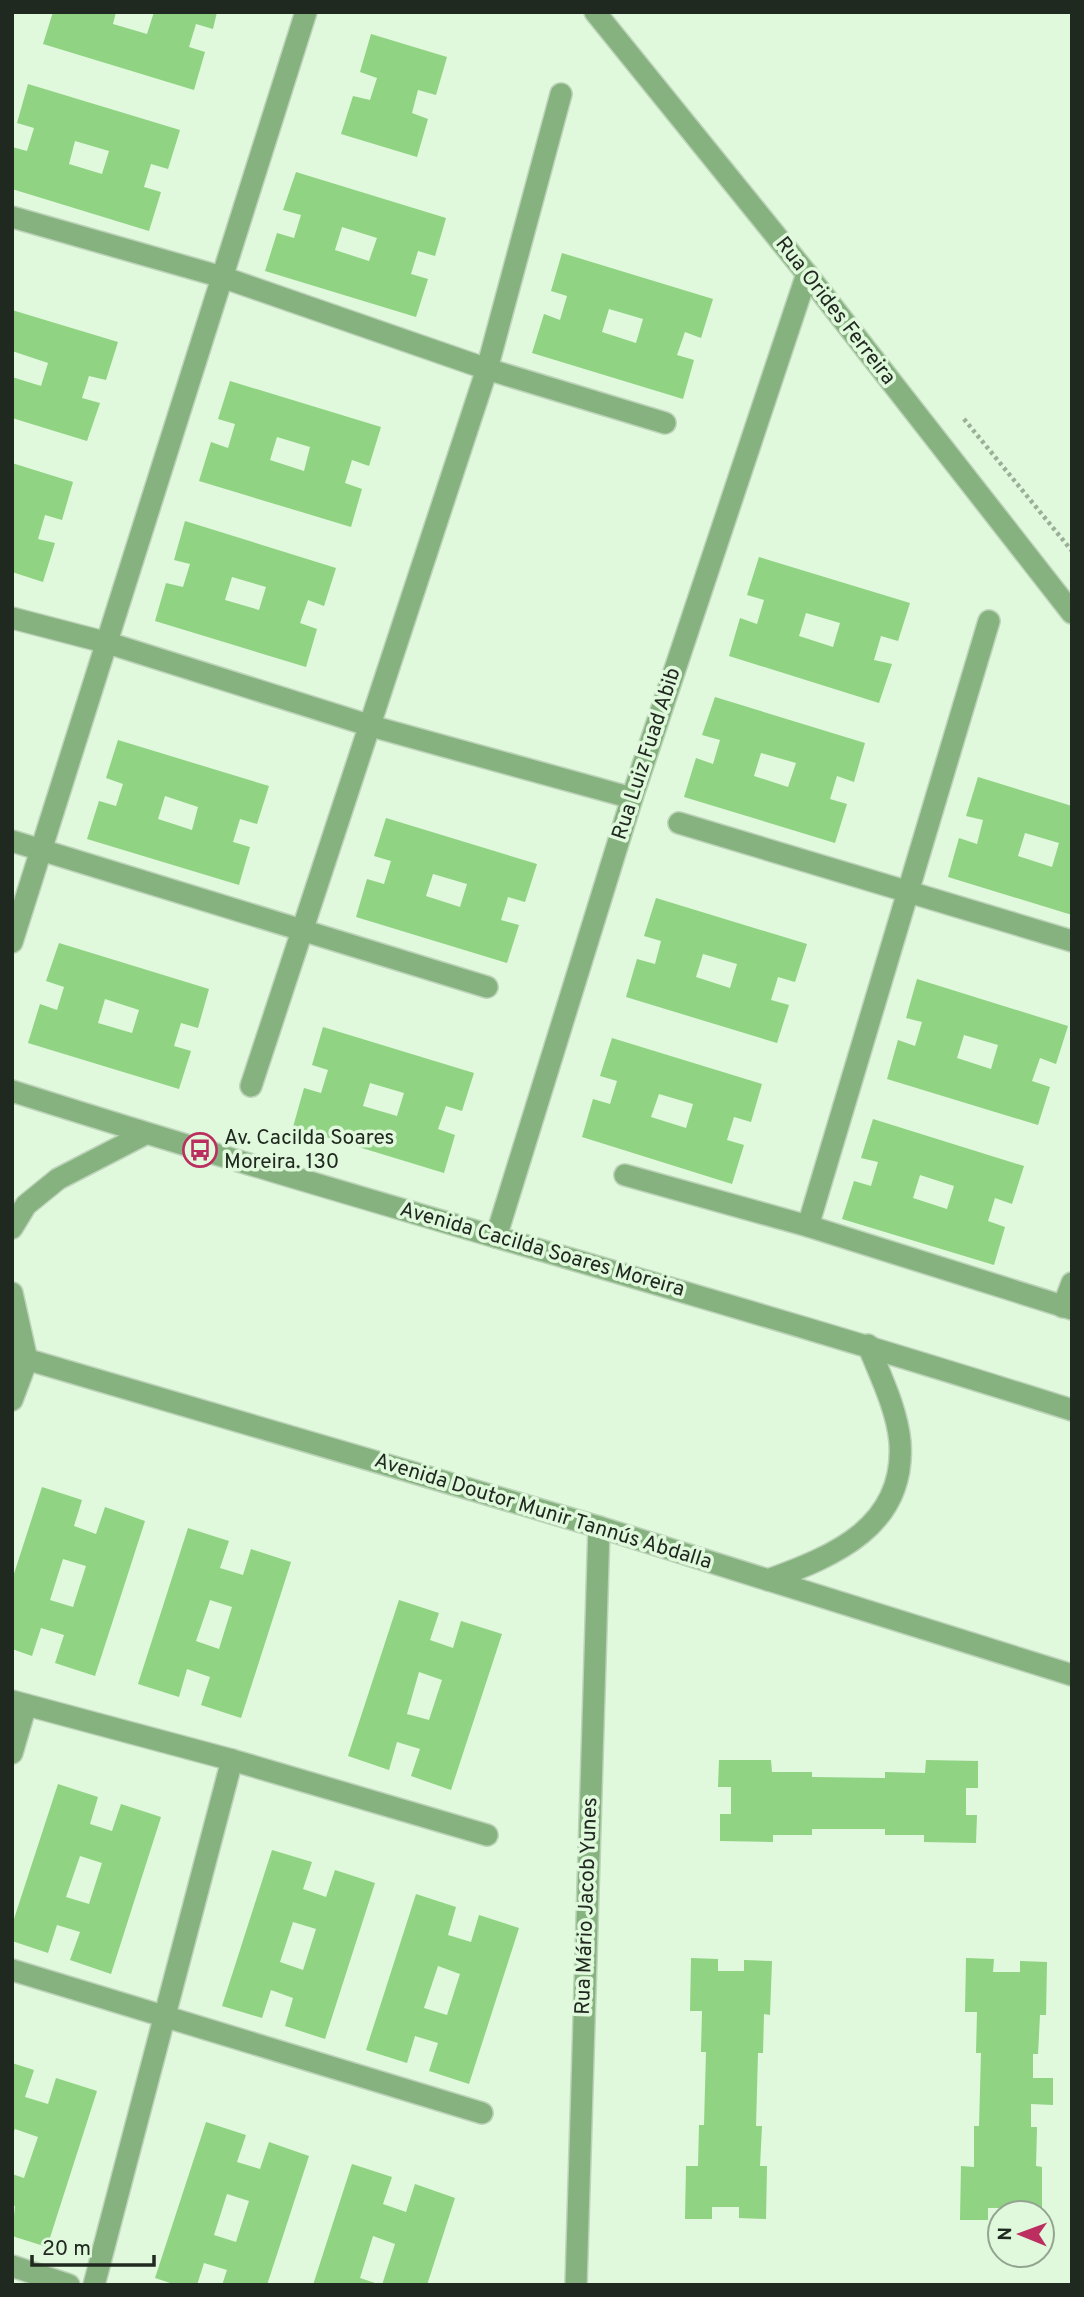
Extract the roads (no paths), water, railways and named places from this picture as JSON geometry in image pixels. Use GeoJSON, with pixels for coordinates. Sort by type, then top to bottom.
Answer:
{"type":"FeatureCollection","features":[{"type":"Feature","properties":{"kind":"street"},"geometry":{"type":"LineString","coordinates":[[12,942],[306,12]]}},
{"type":"Feature","properties":{"kind":"street","name":"Rua Orides Ferreira"},"geometry":{"type":"LineString","coordinates":[[595,12],[807,274],[1072,613]]}},
{"type":"Feature","properties":{"kind":"street"},"geometry":{"type":"LineString","coordinates":[[251,1086],[487,369],[562,94]]}},
{"type":"Feature","properties":{"kind":"street"},"geometry":{"type":"LineString","coordinates":[[12,217],[222,277],[487,369],[665,423]]}},
{"type":"Feature","properties":{"kind":"street","name":"Rua Luiz Fuad Abib"},"geometry":{"type":"LineString","coordinates":[[496,1237],[632,798],[807,274]]}},
{"type":"Feature","properties":{"kind":"street"},"geometry":{"type":"LineString","coordinates":[[12,618],[107,643],[371,726],[632,798]]}},
{"type":"Feature","properties":{"kind":"street"},"geometry":{"type":"LineString","coordinates":[[808,1226],[989,621]]}},
{"type":"Feature","properties":{"kind":"street"},"geometry":{"type":"LineString","coordinates":[[679,823],[1072,941]]}},
{"type":"Feature","properties":{"kind":"street"},"geometry":{"type":"LineString","coordinates":[[12,841],[487,987]]}},
{"type":"Feature","properties":{"kind":"street","name":"Avenida Cacilda Soares Moreira"},"geometry":{"type":"LineString","coordinates":[[12,1091],[145,1134],[868,1345],[1072,1410]]}},
{"type":"Feature","properties":{"kind":"street"},"geometry":{"type":"LineString","coordinates":[[12,1228],[26,1205],[58,1179],[145,1134]]}},
{"type":"Feature","properties":{"kind":"street"},"geometry":{"type":"LineString","coordinates":[[625,1175],[808,1226],[1068,1308],[1072,1283]]}},
{"type":"Feature","properties":{"kind":"street"},"geometry":{"type":"LineString","coordinates":[[12,1293],[20,1357],[12,1401]]}},
{"type":"Feature","properties":{"kind":"street"},"geometry":{"type":"LineString","coordinates":[[768,1580],[819,1562],[855,1540],[881,1514],[898,1482],[900,1441],[889,1398],[868,1345]]}},
{"type":"Feature","properties":{"kind":"street","name":"Avenida Doutor Munir Tannús Abdalla"},"geometry":{"type":"LineString","coordinates":[[20,1357],[599,1527],[1072,1675]]}},
{"type":"Feature","properties":{"kind":"street","name":"Rua Mário Jacob Yunes"},"geometry":{"type":"LineString","coordinates":[[576,2285],[599,1527]]}},
{"type":"Feature","properties":{"kind":"street"},"geometry":{"type":"LineString","coordinates":[[12,1753],[19,1703],[232,1760],[487,1835]]}},
{"type":"Feature","properties":{"kind":"street"},"geometry":{"type":"LineString","coordinates":[[94,2285],[167,2017],[232,1760]]}},
{"type":"Feature","properties":{"kind":"street"},"geometry":{"type":"LineString","coordinates":[[12,1970],[482,2113]]}},
{"type":"Feature","properties":{"kind":"street"},"geometry":{"type":"LineString","coordinates":[[12,2266],[69,2285]]}},
{"type":"Feature","properties":{"kind":"place","name":"Av. Cacilda Soares Moreira. 130"},"geometry":{"type":"Point","coordinates":[200,1150]}}]}
